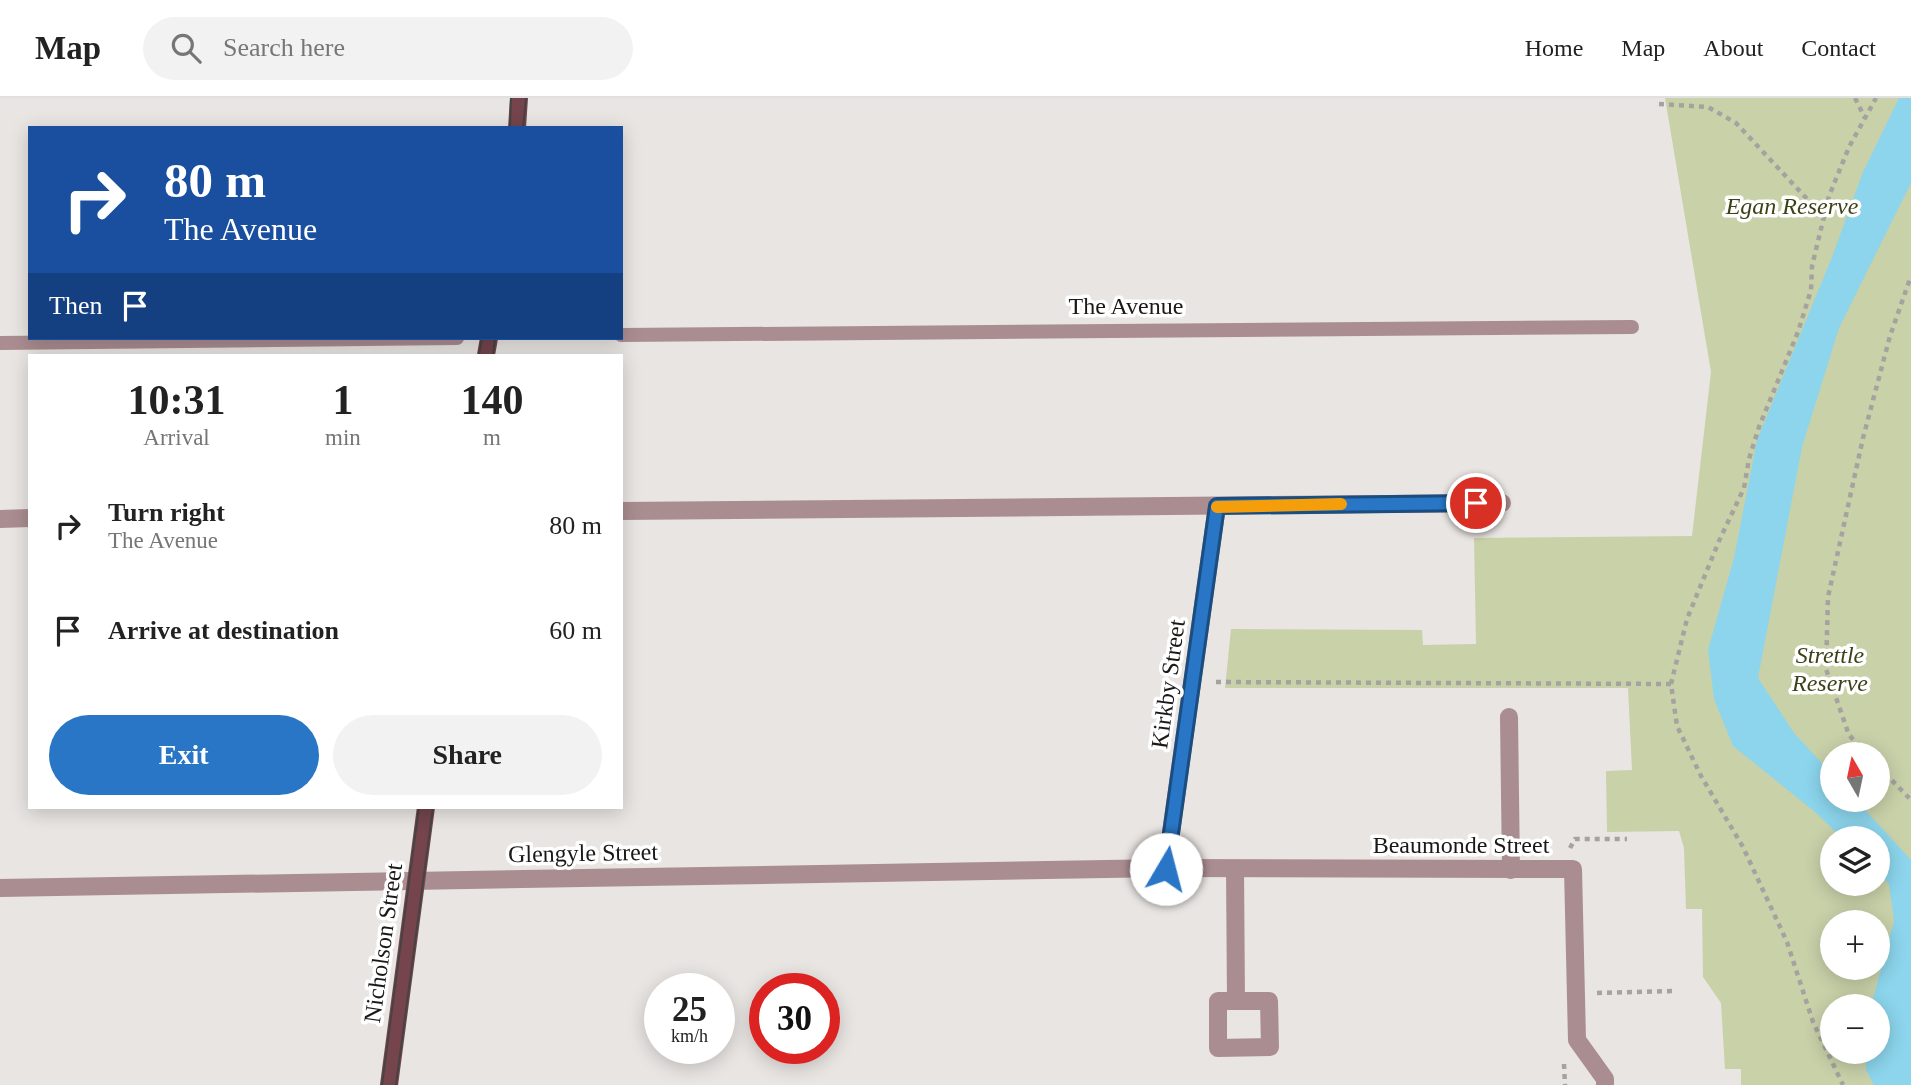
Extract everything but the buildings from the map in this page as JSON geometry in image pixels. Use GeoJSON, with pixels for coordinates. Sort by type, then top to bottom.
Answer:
{"type":"FeatureCollection","features":[{"type":"Feature","properties":{"kind":"main road"},"geometry":{"type":"LineString","coordinates":[[517,126],[519,98]]}},
{"type":"Feature","properties":{"kind":"main road","name":"Nicholson Street"},"geometry":{"type":"LineString","coordinates":[[389,1085],[426,809]]}},
{"type":"Feature","properties":{"kind":"street"},"geometry":{"type":"LineString","coordinates":[[623,511],[1502,503]]}},
{"type":"Feature","properties":{"kind":"street","name":"Kirkby Street"},"geometry":{"type":"LineString","coordinates":[[1166,869],[1217,506]]}},
{"type":"Feature","properties":{"kind":"street"},"geometry":{"type":"LineString","coordinates":[[0,519],[28,518]]}},
{"type":"Feature","properties":{"kind":"street"},"geometry":{"type":"LineString","coordinates":[[1508,717],[1511,870]]}},
{"type":"Feature","properties":{"kind":"street","name":"Beaumonde Street"},"geometry":{"type":"LineString","coordinates":[[1166,869],[1573,869],[1577,1040],[1605,1079],[1605,1085]]}},
{"type":"Feature","properties":{"kind":"street","name":"Glengyle Street"},"geometry":{"type":"LineString","coordinates":[[0,888],[1166,869]]}},
{"type":"Feature","properties":{"kind":"street"},"geometry":{"type":"LineString","coordinates":[[1235,869],[1236,1001]]}},
{"type":"Feature","properties":{"kind":"lane","name":"The Avenue"},"geometry":{"type":"LineString","coordinates":[[623,335],[1632,327]]}},
{"type":"Feature","properties":{"kind":"lane"},"geometry":{"type":"LineString","coordinates":[[0,344],[305,340]]}},
{"type":"Feature","properties":{"kind":"path"},"geometry":{"type":"LineString","coordinates":[[1855,98],[1865,118]]}},
{"type":"Feature","properties":{"kind":"path"},"geometry":{"type":"LineString","coordinates":[[1843,1085],[1813,1021],[1787,942],[1743,847],[1701,776],[1677,726],[1671,684],[1687,619],[1744,488],[1759,427],[1808,302],[1812,266],[1823,216],[1849,147],[1876,98]]}},
{"type":"Feature","properties":{"kind":"path"},"geometry":{"type":"LineString","coordinates":[[1659,104],[1709,107],[1737,123],[1823,216]]}},
{"type":"Feature","properties":{"kind":"path"},"geometry":{"type":"LineString","coordinates":[[1856,742],[1849,735],[1826,669],[1828,597],[1863,438],[1890,337],[1911,276]]}},
{"type":"Feature","properties":{"kind":"path"},"geometry":{"type":"LineString","coordinates":[[1194,681],[1671,684]]}},
{"type":"Feature","properties":{"kind":"path"},"geometry":{"type":"LineString","coordinates":[[1890,778],[1911,800]]}},
{"type":"Feature","properties":{"kind":"path"},"geometry":{"type":"LineString","coordinates":[[1567,852],[1575,839],[1627,839]]}},
{"type":"Feature","properties":{"kind":"path"},"geometry":{"type":"LineString","coordinates":[[1623,992],[1673,991]]}},
{"type":"Feature","properties":{"kind":"green space","name":"Egan Reserve"},"geometry":{"type":"Polygon","coordinates":[[[1665,98],[1911,98],[1911,1085],[1741,1085],[1741,1069],[1725,1069],[1721,1003],[1703,977],[1702,909],[1686,909],[1684,848],[1679,831],[1607,832],[1606,771],[1632,770],[1628,688],[1225,688],[1231,629],[1422,630],[1423,645],[1476,644],[1474,538],[1692,536],[1711,372],[1665,98]]]}},
{"type":"Feature","properties":{"kind":"water"},"geometry":{"type":"Polygon","coordinates":[[[1899,98],[1911,98],[1911,183],[1839,328],[1802,447],[1758,678],[1794,733],[1820,761],[1820,812],[1867,812],[1880,826],[1830,826],[1733,746],[1714,699],[1708,650],[1734,558],[1757,440],[1832,257],[1863,172],[1899,98]]]}},
{"type":"Feature","properties":{"kind":"water"},"geometry":{"type":"Polygon","coordinates":[[[1890,837],[1911,860],[1911,1085],[1874,1085],[1866,1070],[1866,1064],[1890,1064],[1890,994],[1874,994],[1878,980],[1890,980],[1890,936],[1894,921],[1890,891],[1890,837]]]}},
{"type":"Feature","properties":{"kind":"tram line"},"geometry":{"type":"LineString","coordinates":[[510,126],[511,98]]}},
{"type":"Feature","properties":{"kind":"tram line"},"geometry":{"type":"LineString","coordinates":[[523,126],[526,98]]}},
{"type":"Feature","properties":{"kind":"tram line"},"geometry":{"type":"LineString","coordinates":[[479,354],[482,340]]}},
{"type":"Feature","properties":{"kind":"tram line"},"geometry":{"type":"LineString","coordinates":[[493,354],[495,340]]}},
{"type":"Feature","properties":{"kind":"tram line"},"geometry":{"type":"LineString","coordinates":[[382,1085],[419,809]]}},
{"type":"Feature","properties":{"kind":"tram line"},"geometry":{"type":"LineString","coordinates":[[396,1085],[433,809]]}},
{"type":"Feature","properties":{"kind":"slow traffic"},"geometry":{"type":"LineString","coordinates":[[1217,507],[1341,504]]}},
{"type":"Feature","properties":{"kind":"route"},"geometry":{"type":"LineString","coordinates":[[1166,869],[1217,506],[1476,503]]}},
{"type":"Feature","properties":{"kind":"park label","name":"Strettle Reserve"},"geometry":{"type":"Point","coordinates":[1830,669]}}]}
